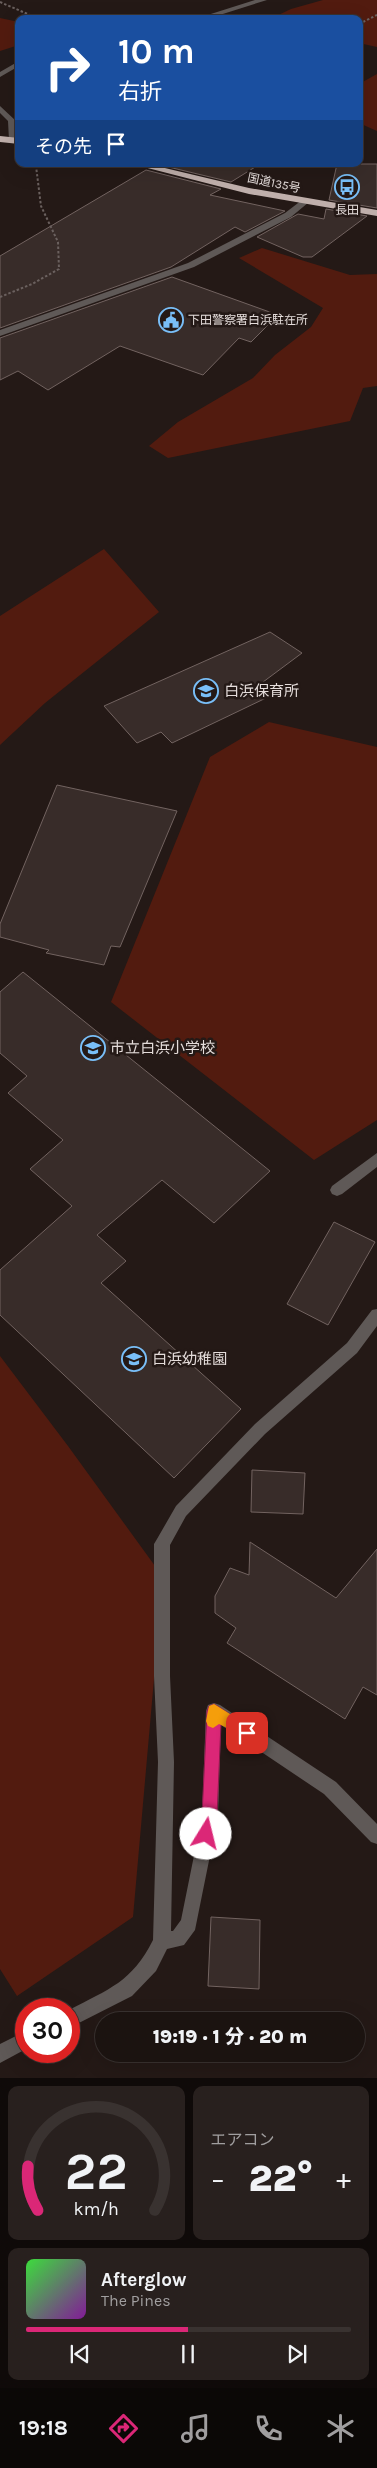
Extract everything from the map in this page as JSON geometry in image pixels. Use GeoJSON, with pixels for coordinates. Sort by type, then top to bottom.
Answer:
{"type":"FeatureCollection","features":[{"type":"Feature","properties":{"kind":"highway"},"geometry":{"type":"LineString","coordinates":[[0,139],[15,141]]}},
{"type":"Feature","properties":{"kind":"highway","name":"国道135号"},"geometry":{"type":"LineString","coordinates":[[150,167],[304,202],[377,213]]}},
{"type":"Feature","properties":{"kind":"street"},"geometry":{"type":"LineString","coordinates":[[212,15],[263,0]]}},
{"type":"Feature","properties":{"kind":"street"},"geometry":{"type":"LineString","coordinates":[[0,75],[15,66]]}},
{"type":"Feature","properties":{"kind":"street"},"geometry":{"type":"LineString","coordinates":[[0,108],[12,121],[15,136]]}},
{"type":"Feature","properties":{"kind":"street"},"geometry":{"type":"LineString","coordinates":[[0,333],[191,265],[288,215],[304,202]]}},
{"type":"Feature","properties":{"kind":"street"},"geometry":{"type":"LineString","coordinates":[[337,1190],[377,1159]]}},
{"type":"Feature","properties":{"kind":"street"},"geometry":{"type":"LineString","coordinates":[[80,2013],[126,1990],[150,1965],[162,1941],[166,1762],[162,1676],[162,1544],[181,1511],[260,1430],[352,1348],[377,1315]]}},
{"type":"Feature","properties":{"kind":"street"},"geometry":{"type":"LineString","coordinates":[[162,1941],[178,1939],[189,1924],[210,1816],[214,1711],[330,1788],[377,1836]]}},
{"type":"Feature","properties":{"kind":"street"},"geometry":{"type":"LineString","coordinates":[[0,2054],[15,2046]]}},
{"type":"Feature","properties":{"kind":"path"},"geometry":{"type":"LineString","coordinates":[[0,2],[30,15]]}},
{"type":"Feature","properties":{"kind":"path"},"geometry":{"type":"LineString","coordinates":[[363,22],[377,15]]}},
{"type":"Feature","properties":{"kind":"path"},"geometry":{"type":"LineString","coordinates":[[0,297],[32,284],[58,269],[58,242],[41,206],[36,167]]}},
{"type":"Feature","properties":{"kind":"shaded area"},"geometry":{"type":"Polygon","coordinates":[[[323,0],[377,0],[377,47],[363,44],[363,15],[278,15],[291,9],[323,0]]]}},
{"type":"Feature","properties":{"kind":"shaded area"},"geometry":{"type":"Polygon","coordinates":[[[0,18],[15,21],[15,46],[0,51],[0,18]]]}},
{"type":"Feature","properties":{"kind":"shaded area"},"geometry":{"type":"Polygon","coordinates":[[[377,74],[377,131],[363,125],[363,82],[377,74]]]}},
{"type":"Feature","properties":{"kind":"shaded area"},"geometry":{"type":"Polygon","coordinates":[[[262,248],[350,275],[377,274],[377,386],[363,388],[350,421],[168,458],[149,446],[178,422],[253,378],[275,355],[311,327],[323,308],[239,258],[262,248]]]}},
{"type":"Feature","properties":{"kind":"shaded area"},"geometry":{"type":"Polygon","coordinates":[[[104,549],[159,612],[45,703],[0,745],[0,616],[104,549]]]}},
{"type":"Feature","properties":{"kind":"shaded area"},"geometry":{"type":"Polygon","coordinates":[[[269,722],[377,747],[377,1120],[314,1160],[111,1002],[210,757],[269,722]]]}},
{"type":"Feature","properties":{"kind":"shaded area"},"geometry":{"type":"Polygon","coordinates":[[[0,1356],[163,1577],[133,1917],[17,1996],[0,1969],[0,1356]]]}},
{"type":"Feature","properties":{"kind":"building"},"geometry":{"type":"Polygon","coordinates":[[[363,164],[377,164],[377,208],[329,200],[336,167],[363,167],[363,164]]]}},
{"type":"Feature","properties":{"kind":"building"},"geometry":{"type":"Polygon","coordinates":[[[168,167],[255,167],[231,182],[168,167]]]}},
{"type":"Feature","properties":{"kind":"building"},"geometry":{"type":"Polygon","coordinates":[[[146,170],[221,189],[210,195],[285,211],[245,232],[235,227],[171,267],[0,328],[0,256],[146,170]]]}},
{"type":"Feature","properties":{"kind":"building"},"geometry":{"type":"Polygon","coordinates":[[[326,209],[367,216],[312,257],[303,257],[257,237],[298,214],[324,219],[326,209]]]}},
{"type":"Feature","properties":{"kind":"building"},"geometry":{"type":"Polygon","coordinates":[[[172,277],[278,315],[251,342],[239,338],[203,375],[120,346],[48,390],[18,371],[0,380],[0,338],[172,277]]]}},
{"type":"Feature","properties":{"kind":"building"},"geometry":{"type":"Polygon","coordinates":[[[270,632],[302,653],[255,688],[266,698],[172,743],[161,732],[137,743],[104,706],[270,632]]]}},
{"type":"Feature","properties":{"kind":"building"},"geometry":{"type":"Polygon","coordinates":[[[57,785],[177,811],[120,947],[111,946],[104,965],[46,953],[49,950],[0,937],[0,924],[57,785]]]}},
{"type":"Feature","properties":{"kind":"building"},"geometry":{"type":"Polygon","coordinates":[[[23,972],[270,1171],[214,1223],[162,1180],[97,1235],[126,1261],[101,1283],[241,1409],[174,1478],[0,1315],[0,1270],[72,1206],[30,1169],[63,1140],[8,1093],[27,1076],[0,1053],[0,992],[23,972]]]}},
{"type":"Feature","properties":{"kind":"building"},"geometry":{"type":"Polygon","coordinates":[[[334,1222],[375,1242],[328,1325],[287,1304],[334,1222]]]}},
{"type":"Feature","properties":{"kind":"building"},"geometry":{"type":"Polygon","coordinates":[[[252,1470],[305,1473],[303,1514],[251,1512],[252,1470]]]}},
{"type":"Feature","properties":{"kind":"building"},"geometry":{"type":"Polygon","coordinates":[[[250,1542],[336,1598],[377,1549],[377,1695],[363,1687],[345,1719],[227,1643],[236,1628],[215,1613],[215,1596],[230,1568],[249,1575],[250,1542]]]}},
{"type":"Feature","properties":{"kind":"building"},"geometry":{"type":"Polygon","coordinates":[[[211,1917],[260,1920],[259,1989],[208,1986],[211,1917]]]}},
{"type":"Feature","properties":{"kind":"slow traffic"},"geometry":{"type":"LineString","coordinates":[[213,1721],[214,1711],[233,1724]]}},
{"type":"Feature","properties":{"kind":"place","name":"長田"},"geometry":{"type":"Point","coordinates":[347,187]}},
{"type":"Feature","properties":{"kind":"place","name":"下田警察署白浜駐在所"},"geometry":{"type":"Point","coordinates":[171,320]}},
{"type":"Feature","properties":{"kind":"place","name":"白浜保育所"},"geometry":{"type":"Point","coordinates":[206,691]}},
{"type":"Feature","properties":{"kind":"place","name":"市立白浜小学校"},"geometry":{"type":"Point","coordinates":[93,1048]}},
{"type":"Feature","properties":{"kind":"place","name":"白浜幼稚園"},"geometry":{"type":"Point","coordinates":[134,1359]}},
{"type":"Feature","properties":{"kind":"route"},"geometry":{"type":"LineString","coordinates":[[206,1834],[210,1816],[214,1711],[247,1733]]}}]}
